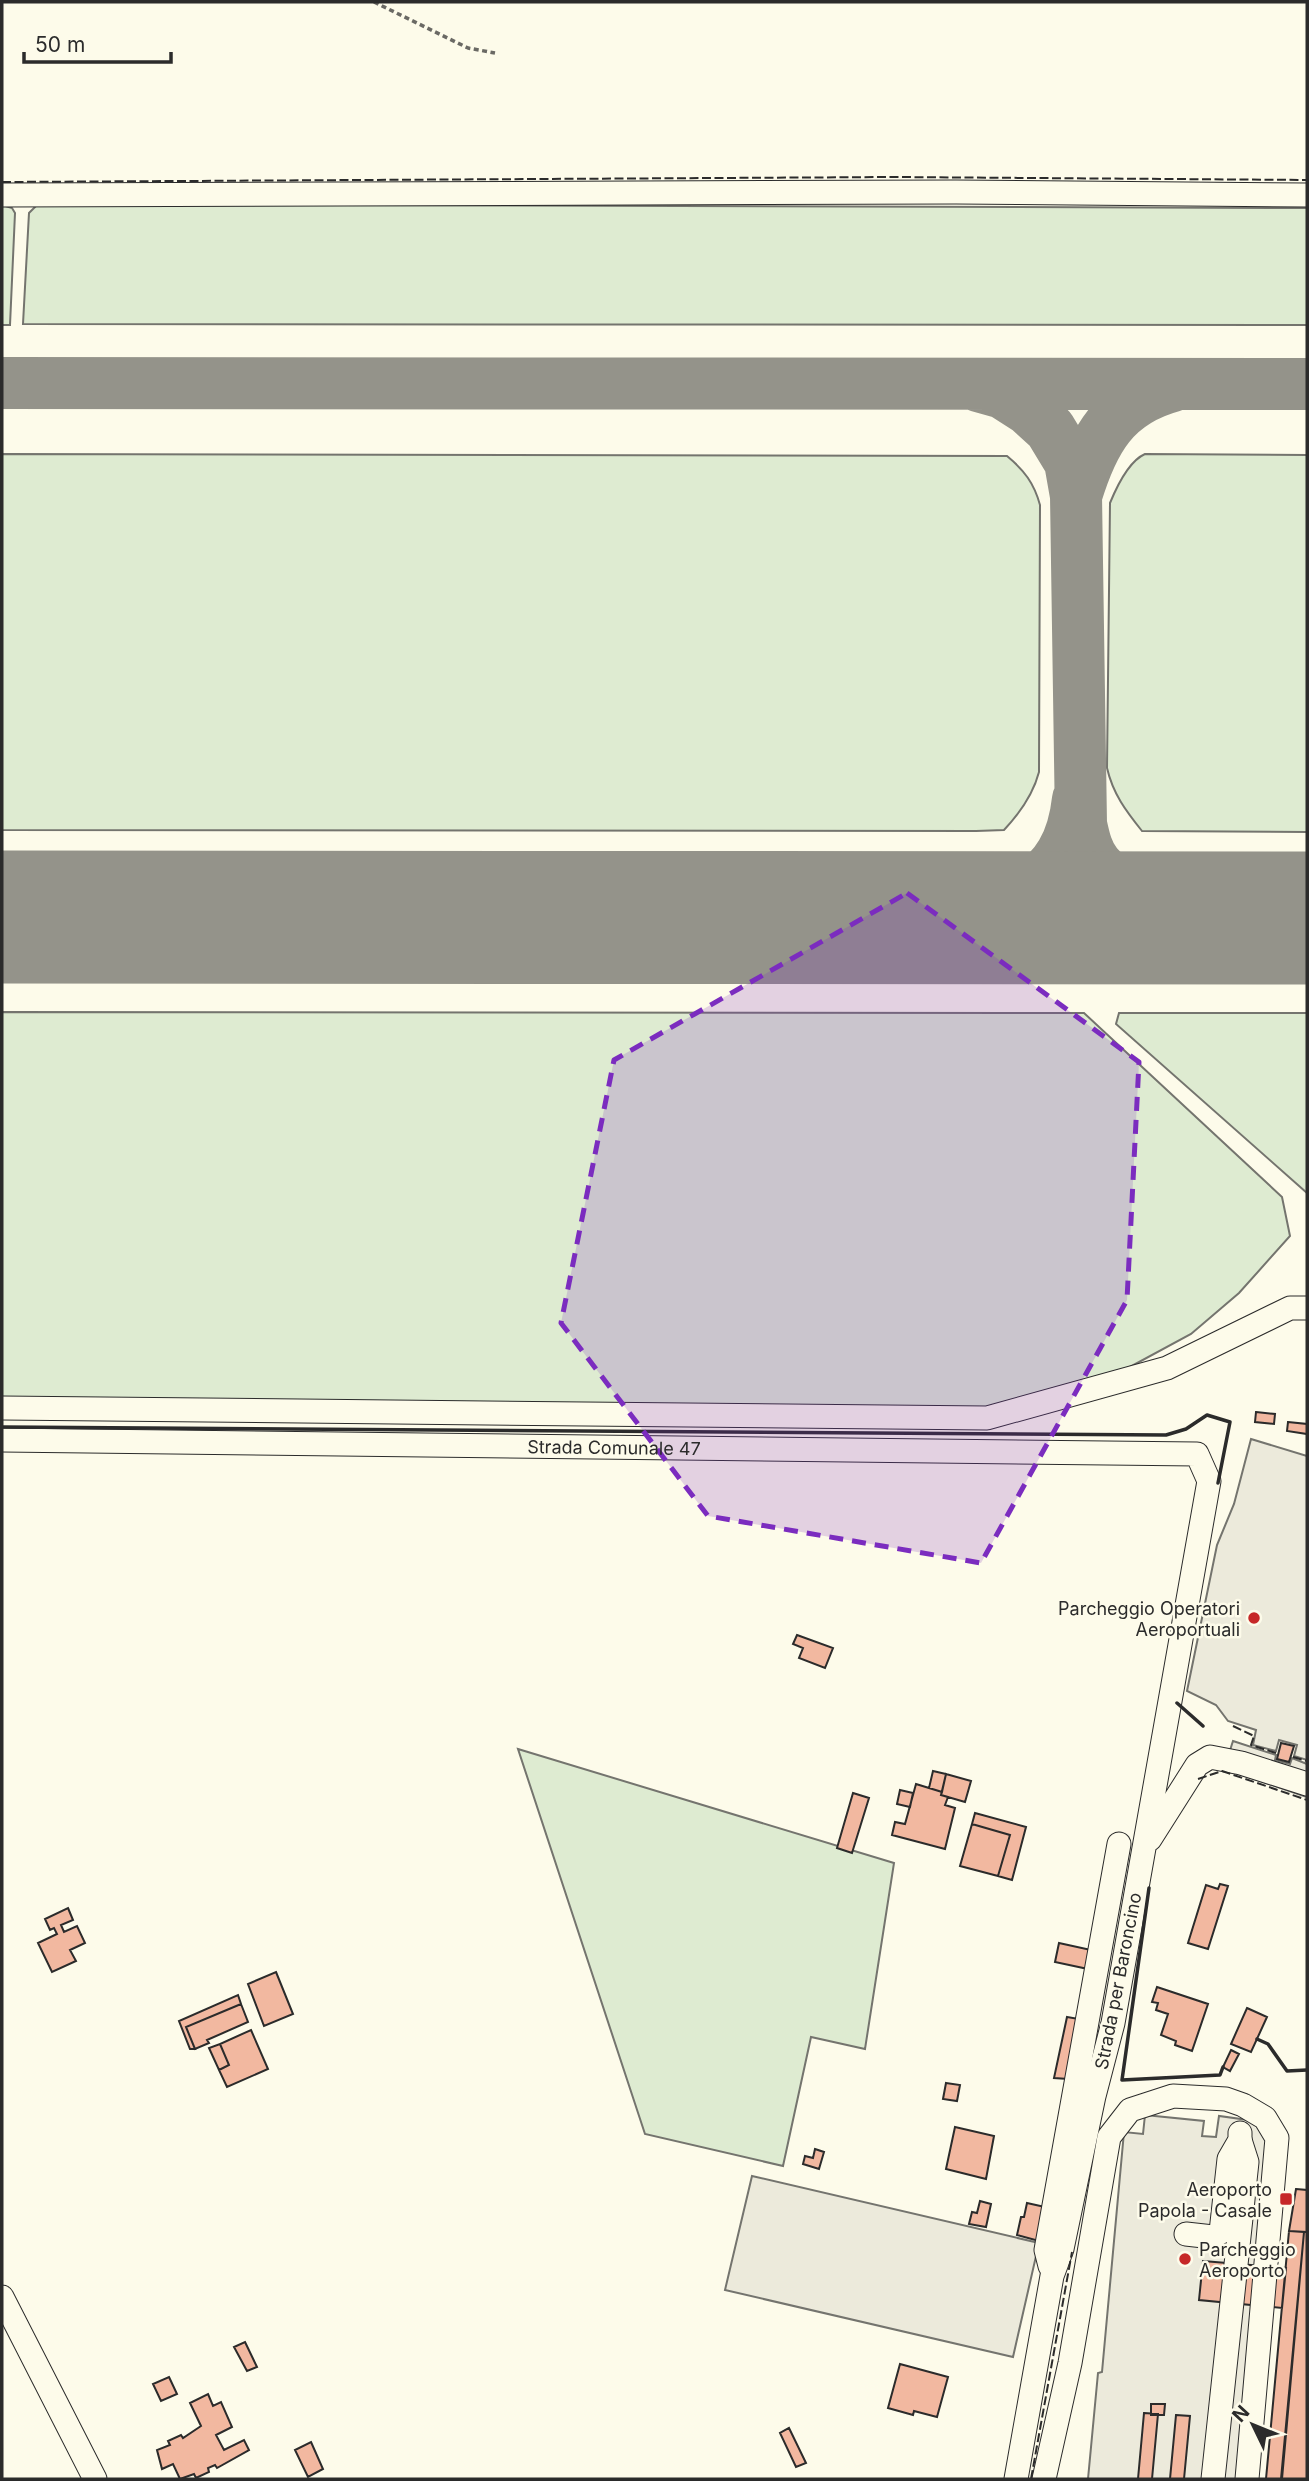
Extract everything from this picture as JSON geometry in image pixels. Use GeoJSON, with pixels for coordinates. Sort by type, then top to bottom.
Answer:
{"type":"FeatureCollection","features":[{"type":"Feature","properties":{"kind":"street"},"geometry":{"type":"LineString","coordinates":[[2,195],[929,192],[1307,194]]}},
{"type":"Feature","properties":{"kind":"street"},"geometry":{"type":"LineString","coordinates":[[2,1408],[987,1418],[1167,1368],[1290,1308],[1307,1308]]}},
{"type":"Feature","properties":{"kind":"street","name":"Strada Comunale 47"},"geometry":{"type":"LineString","coordinates":[[2,1440],[1197,1454],[1209,1481]]}},
{"type":"Feature","properties":{"kind":"street","name":"Strada per Baroncino"},"geometry":{"type":"LineString","coordinates":[[1016,2479],[1052,2276],[1062,2249],[1094,2096],[1113,2023],[1209,1481]]}},
{"type":"Feature","properties":{"kind":"street"},"geometry":{"type":"LineString","coordinates":[[1144,1849],[1197,1765],[1210,1758],[1241,1763],[1307,1784]]}},
{"type":"Feature","properties":{"kind":"street"},"geometry":{"type":"LineString","coordinates":[[1052,2276],[1046,2250],[1119,1844]]}},
{"type":"Feature","properties":{"kind":"street"},"geometry":{"type":"LineString","coordinates":[[1044,2479],[1070,2363],[1109,2137],[1130,2110],[1173,2096],[1226,2099],[1243,2105],[1265,2118],[1277,2138],[1247,2479]]}},
{"type":"Feature","properties":{"kind":"street"},"geometry":{"type":"LineString","coordinates":[[1213,2479],[1247,2162],[1240,2140],[1243,2105]]}},
{"type":"Feature","properties":{"kind":"street"},"geometry":{"type":"LineString","coordinates":[[1185,2234],[1213,2238],[1222,2232],[1229,2159],[1240,2140]]}},
{"type":"Feature","properties":{"kind":"street"},"geometry":{"type":"LineString","coordinates":[[2,2297],[94,2479]]}},
{"type":"Feature","properties":{"kind":"path"},"geometry":{"type":"LineString","coordinates":[[374,2],[468,48],[495,53]]}},
{"type":"Feature","properties":{"kind":"highlighted area"},"geometry":{"type":"Polygon","coordinates":[[[907,893],[1139,1062],[1127,1300],[981,1563],[708,1516],[561,1323],[614,1060],[907,893]]]}},
{"type":"Feature","properties":{"kind":"green space"},"geometry":{"type":"Polygon","coordinates":[[[38,204],[1307,208],[1307,325],[23,324],[29,213],[38,204]]]}},
{"type":"Feature","properties":{"kind":"green space"},"geometry":{"type":"Polygon","coordinates":[[[2,205],[12,208],[15,213],[10,325],[2,325],[2,205]]]}},
{"type":"Feature","properties":{"kind":"green space"},"geometry":{"type":"Polygon","coordinates":[[[2,454],[1007,456],[1028,477],[1040,505],[1039,772],[1025,803],[1004,830],[2,830],[2,454]]]}},
{"type":"Feature","properties":{"kind":"green space"},"geometry":{"type":"Polygon","coordinates":[[[1145,454],[1307,455],[1307,832],[1142,831],[1116,794],[1107,768],[1110,503],[1129,468],[1145,454]]]}},
{"type":"Feature","properties":{"kind":"green space"},"geometry":{"type":"Polygon","coordinates":[[[2,1012],[1084,1013],[1282,1197],[1290,1236],[1239,1293],[1191,1334],[1128,1368],[985,1408],[2,1405],[2,1012]]]}},
{"type":"Feature","properties":{"kind":"green space"},"geometry":{"type":"Polygon","coordinates":[[[1119,1013],[1307,1013],[1307,1193],[1116,1024],[1119,1013]]]}},
{"type":"Feature","properties":{"kind":"green space"},"geometry":{"type":"Polygon","coordinates":[[[518,1749],[894,1863],[865,2049],[811,2037],[783,2166],[645,2134],[518,1749]]]}},
{"type":"Feature","properties":{"kind":"shaded area","name":"Parcheggio Operatori Aeroportuali"},"geometry":{"type":"Polygon","coordinates":[[[1251,1439],[1307,1456],[1307,1760],[1294,1756],[1297,1745],[1279,1740],[1276,1751],[1253,1745],[1256,1730],[1228,1721],[1216,1705],[1187,1691],[1217,1545],[1234,1504],[1251,1439]]]}},
{"type":"Feature","properties":{"kind":"shaded area"},"geometry":{"type":"Polygon","coordinates":[[[1233,1741],[1276,1755],[1275,1760],[1290,1764],[1292,1758],[1307,1764],[1307,1797],[1224,1769],[1233,1741]]]}},
{"type":"Feature","properties":{"kind":"shaded area","name":"Parcheggio Aeroporto"},"geometry":{"type":"Polygon","coordinates":[[[1145,2115],[1204,2121],[1202,2136],[1216,2137],[1219,2116],[1255,2121],[1268,2145],[1236,2479],[1088,2479],[1098,2373],[1102,2372],[1124,2132],[1143,2134],[1145,2115]]]}},
{"type":"Feature","properties":{"kind":"shaded area"},"geometry":{"type":"Polygon","coordinates":[[[752,2176],[1039,2243],[1013,2357],[725,2290],[752,2176]]]}},
{"type":"Feature","properties":{"kind":"building"},"geometry":{"type":"Polygon","coordinates":[[[1256,1412],[1275,1414],[1274,1424],[1255,1422],[1256,1412]]]}},
{"type":"Feature","properties":{"kind":"building"},"geometry":{"type":"Polygon","coordinates":[[[1288,1422],[1307,1424],[1307,1434],[1287,1431],[1288,1422]]]}},
{"type":"Feature","properties":{"kind":"building"},"geometry":{"type":"Polygon","coordinates":[[[797,1635],[833,1648],[825,1668],[799,1658],[803,1648],[793,1644],[797,1635]]]}},
{"type":"Feature","properties":{"kind":"building"},"geometry":{"type":"Polygon","coordinates":[[[1281,1743],[1294,1746],[1289,1762],[1277,1759],[1281,1743]]]}},
{"type":"Feature","properties":{"kind":"building"},"geometry":{"type":"Polygon","coordinates":[[[933,1771],[946,1774],[942,1792],[929,1788],[933,1771]]]}},
{"type":"Feature","properties":{"kind":"building"},"geometry":{"type":"Polygon","coordinates":[[[946,1774],[971,1781],[965,1802],[941,1795],[946,1774]]]}},
{"type":"Feature","properties":{"kind":"building"},"geometry":{"type":"Polygon","coordinates":[[[916,1784],[942,1792],[941,1795],[948,1797],[945,1805],[955,1808],[945,1849],[892,1835],[895,1822],[905,1824],[916,1784]]]}},
{"type":"Feature","properties":{"kind":"building"},"geometry":{"type":"Polygon","coordinates":[[[900,1790],[913,1793],[910,1807],[897,1804],[900,1790]]]}},
{"type":"Feature","properties":{"kind":"building"},"geometry":{"type":"Polygon","coordinates":[[[853,1793],[869,1798],[852,1853],[837,1848],[853,1793]]]}},
{"type":"Feature","properties":{"kind":"building"},"geometry":{"type":"Polygon","coordinates":[[[975,1813],[1026,1827],[1012,1880],[998,1876],[1010,1835],[972,1824],[975,1813]]]}},
{"type":"Feature","properties":{"kind":"building"},"geometry":{"type":"Polygon","coordinates":[[[972,1824],[1010,1835],[998,1876],[960,1866],[972,1824]]]}},
{"type":"Feature","properties":{"kind":"building"},"geometry":{"type":"Polygon","coordinates":[[[1220,1884],[1228,1886],[1208,1949],[1188,1943],[1206,1885],[1218,1889],[1220,1884]]]}},
{"type":"Feature","properties":{"kind":"building"},"geometry":{"type":"Polygon","coordinates":[[[68,1908],[73,1920],[61,1925],[64,1932],[77,1926],[85,1943],[70,1950],[76,1961],[52,1972],[38,1943],[57,1934],[54,1928],[50,1930],[45,1919],[68,1908]]]}},
{"type":"Feature","properties":{"kind":"building"},"geometry":{"type":"Polygon","coordinates":[[[1059,1943],[1091,1950],[1088,1969],[1055,1962],[1059,1943]]]}},
{"type":"Feature","properties":{"kind":"building"},"geometry":{"type":"Polygon","coordinates":[[[276,1972],[293,2014],[264,2026],[248,1984],[276,1972]]]}},
{"type":"Feature","properties":{"kind":"building"},"geometry":{"type":"Polygon","coordinates":[[[1157,1987],[1208,2004],[1192,2051],[1175,2045],[1176,2041],[1161,2035],[1168,2014],[1156,2010],[1158,2003],[1152,2002],[1157,1987]]]}},
{"type":"Feature","properties":{"kind":"building"},"geometry":{"type":"Polygon","coordinates":[[[238,1995],[241,2004],[186,2027],[195,2049],[190,2049],[179,2021],[238,1995]]]}},
{"type":"Feature","properties":{"kind":"building"},"geometry":{"type":"Polygon","coordinates":[[[241,2004],[248,2022],[207,2040],[209,2043],[195,2049],[186,2027],[241,2004]]]}},
{"type":"Feature","properties":{"kind":"building"},"geometry":{"type":"Polygon","coordinates":[[[1247,2008],[1267,2017],[1251,2052],[1231,2044],[1247,2008]]]}},
{"type":"Feature","properties":{"kind":"building"},"geometry":{"type":"Polygon","coordinates":[[[1067,2017],[1079,2019],[1068,2079],[1054,2078],[1067,2017]]]}},
{"type":"Feature","properties":{"kind":"building"},"geometry":{"type":"Polygon","coordinates":[[[251,2030],[268,2069],[227,2087],[219,2070],[229,2065],[220,2044],[251,2030]]]}},
{"type":"Feature","properties":{"kind":"building"},"geometry":{"type":"Polygon","coordinates":[[[220,2044],[229,2065],[219,2070],[209,2048],[220,2044]]]}},
{"type":"Feature","properties":{"kind":"building"},"geometry":{"type":"Polygon","coordinates":[[[1231,2050],[1239,2054],[1230,2071],[1223,2067],[1231,2050]]]}},
{"type":"Feature","properties":{"kind":"building"},"geometry":{"type":"Polygon","coordinates":[[[946,2083],[960,2085],[957,2101],[943,2099],[946,2083]]]}},
{"type":"Feature","properties":{"kind":"building"},"geometry":{"type":"Polygon","coordinates":[[[955,2127],[994,2136],[986,2179],[946,2169],[955,2127]]]}},
{"type":"Feature","properties":{"kind":"building"},"geometry":{"type":"Polygon","coordinates":[[[815,2149],[824,2152],[819,2169],[803,2164],[805,2156],[813,2158],[815,2149]]]}},
{"type":"Feature","properties":{"kind":"building"},"geometry":{"type":"Polygon","coordinates":[[[1296,2189],[1307,2190],[1307,2232],[1289,2231],[1296,2189]]]}},
{"type":"Feature","properties":{"kind":"building"},"geometry":{"type":"Polygon","coordinates":[[[980,2201],[991,2204],[986,2227],[969,2224],[972,2212],[977,2213],[980,2201]]]}},
{"type":"Feature","properties":{"kind":"building"},"geometry":{"type":"Polygon","coordinates":[[[1027,2203],[1045,2207],[1039,2241],[1017,2235],[1027,2203]]]}},
{"type":"Feature","properties":{"kind":"building"},"geometry":{"type":"Polygon","coordinates":[[[1289,2231],[1304,2232],[1281,2479],[1266,2479],[1289,2231]]]}},
{"type":"Feature","properties":{"kind":"building"},"geometry":{"type":"Polygon","coordinates":[[[1304,2232],[1307,2232],[1307,2479],[1282,2479],[1304,2232]]]}},
{"type":"Feature","properties":{"kind":"building"},"geometry":{"type":"Polygon","coordinates":[[[1203,2261],[1286,2268],[1282,2308],[1199,2300],[1203,2261]]]}},
{"type":"Feature","properties":{"kind":"building"},"geometry":{"type":"Polygon","coordinates":[[[245,2342],[257,2367],[247,2371],[234,2347],[245,2342]]]}},
{"type":"Feature","properties":{"kind":"building"},"geometry":{"type":"Polygon","coordinates":[[[900,2364],[948,2377],[937,2417],[914,2411],[913,2415],[888,2408],[900,2364]]]}},
{"type":"Feature","properties":{"kind":"building"},"geometry":{"type":"Polygon","coordinates":[[[169,2377],[177,2394],[161,2401],[153,2384],[169,2377]]]}},
{"type":"Feature","properties":{"kind":"building"},"geometry":{"type":"Polygon","coordinates":[[[208,2394],[213,2406],[221,2402],[232,2427],[216,2435],[224,2450],[244,2440],[249,2450],[217,2468],[215,2465],[208,2468],[209,2472],[196,2478],[194,2474],[180,2479],[173,2464],[162,2469],[157,2450],[170,2445],[168,2441],[181,2435],[183,2438],[201,2426],[190,2403],[208,2394]]]}},
{"type":"Feature","properties":{"kind":"building"},"geometry":{"type":"Polygon","coordinates":[[[1151,2404],[1165,2404],[1164,2415],[1151,2415],[1151,2404]]]}},
{"type":"Feature","properties":{"kind":"building"},"geometry":{"type":"Polygon","coordinates":[[[1144,2413],[1158,2414],[1152,2479],[1138,2479],[1144,2413]]]}},
{"type":"Feature","properties":{"kind":"building"},"geometry":{"type":"Polygon","coordinates":[[[1176,2415],[1190,2416],[1184,2479],[1170,2479],[1176,2415]]]}},
{"type":"Feature","properties":{"kind":"building"},"geometry":{"type":"Polygon","coordinates":[[[789,2428],[806,2463],[796,2467],[780,2433],[789,2428]]]}},
{"type":"Feature","properties":{"kind":"building"},"geometry":{"type":"Polygon","coordinates":[[[311,2442],[323,2469],[308,2477],[295,2450],[311,2442]]]}},
{"type":"Feature","properties":{"kind":"taxiway"},"geometry":{"type":"LineString","coordinates":[[2,383],[1307,384]]}},
{"type":"Feature","properties":{"kind":"taxiway"},"geometry":{"type":"LineString","coordinates":[[978,386],[1003,393],[1028,409],[1050,429],[1070,462],[1076,496]]}},
{"type":"Feature","properties":{"kind":"taxiway"},"geometry":{"type":"LineString","coordinates":[[1173,386],[1135,402],[1109,426],[1090,457],[1076,496],[1081,824],[1086,845],[1097,865],[1124,887],[1158,902],[1229,918]]}},
{"type":"Feature","properties":{"kind":"taxiway"},"geometry":{"type":"LineString","coordinates":[[914,918],[973,907],[999,899],[1023,890],[1043,876],[1059,857],[1071,832],[1078,799]]}},
{"type":"Feature","properties":{"kind":"runway"},"geometry":{"type":"LineString","coordinates":[[2,917],[1307,918]]}},
{"type":"Feature","properties":{"kind":"fence"},"geometry":{"type":"LineString","coordinates":[[2,182],[895,177],[1307,180]]}},
{"type":"Feature","properties":{"kind":"fence"},"geometry":{"type":"LineString","coordinates":[[1233,1726],[1254,1736],[1251,1745],[1276,1753]]}},
{"type":"Feature","properties":{"kind":"fence"},"geometry":{"type":"LineString","coordinates":[[1293,1757],[1307,1761]]}},
{"type":"Feature","properties":{"kind":"fence"},"geometry":{"type":"LineString","coordinates":[[1198,1779],[1222,1771],[1307,1800]]}},
{"type":"Feature","properties":{"kind":"fence"},"geometry":{"type":"LineString","coordinates":[[1031,2479],[1072,2252]]}},
{"type":"Feature","properties":{"kind":"wall"},"geometry":{"type":"LineString","coordinates":[[2,1427],[1166,1435],[1186,1429],[1207,1415],[1230,1422],[1218,1483]]}},
{"type":"Feature","properties":{"kind":"wall"},"geometry":{"type":"LineString","coordinates":[[1177,1703],[1203,1726]]}},
{"type":"Feature","properties":{"kind":"wall"},"geometry":{"type":"LineString","coordinates":[[1149,1888],[1122,2080],[1220,2075],[1223,2067]]}},
{"type":"Feature","properties":{"kind":"wall"},"geometry":{"type":"LineString","coordinates":[[1257,2039],[1268,2044],[1287,2071],[1307,2070]]}},
{"type":"Feature","properties":{"kind":"place","name":"Parcheggio Operatori Aeroportuali"},"geometry":{"type":"Point","coordinates":[1254,1618]}},
{"type":"Feature","properties":{"kind":"place","name":"Aeroporto Papola - Casale"},"geometry":{"type":"Point","coordinates":[1286,2199]}},
{"type":"Feature","properties":{"kind":"place","name":"Parcheggio Aeroporto"},"geometry":{"type":"Point","coordinates":[1185,2259]}}]}
